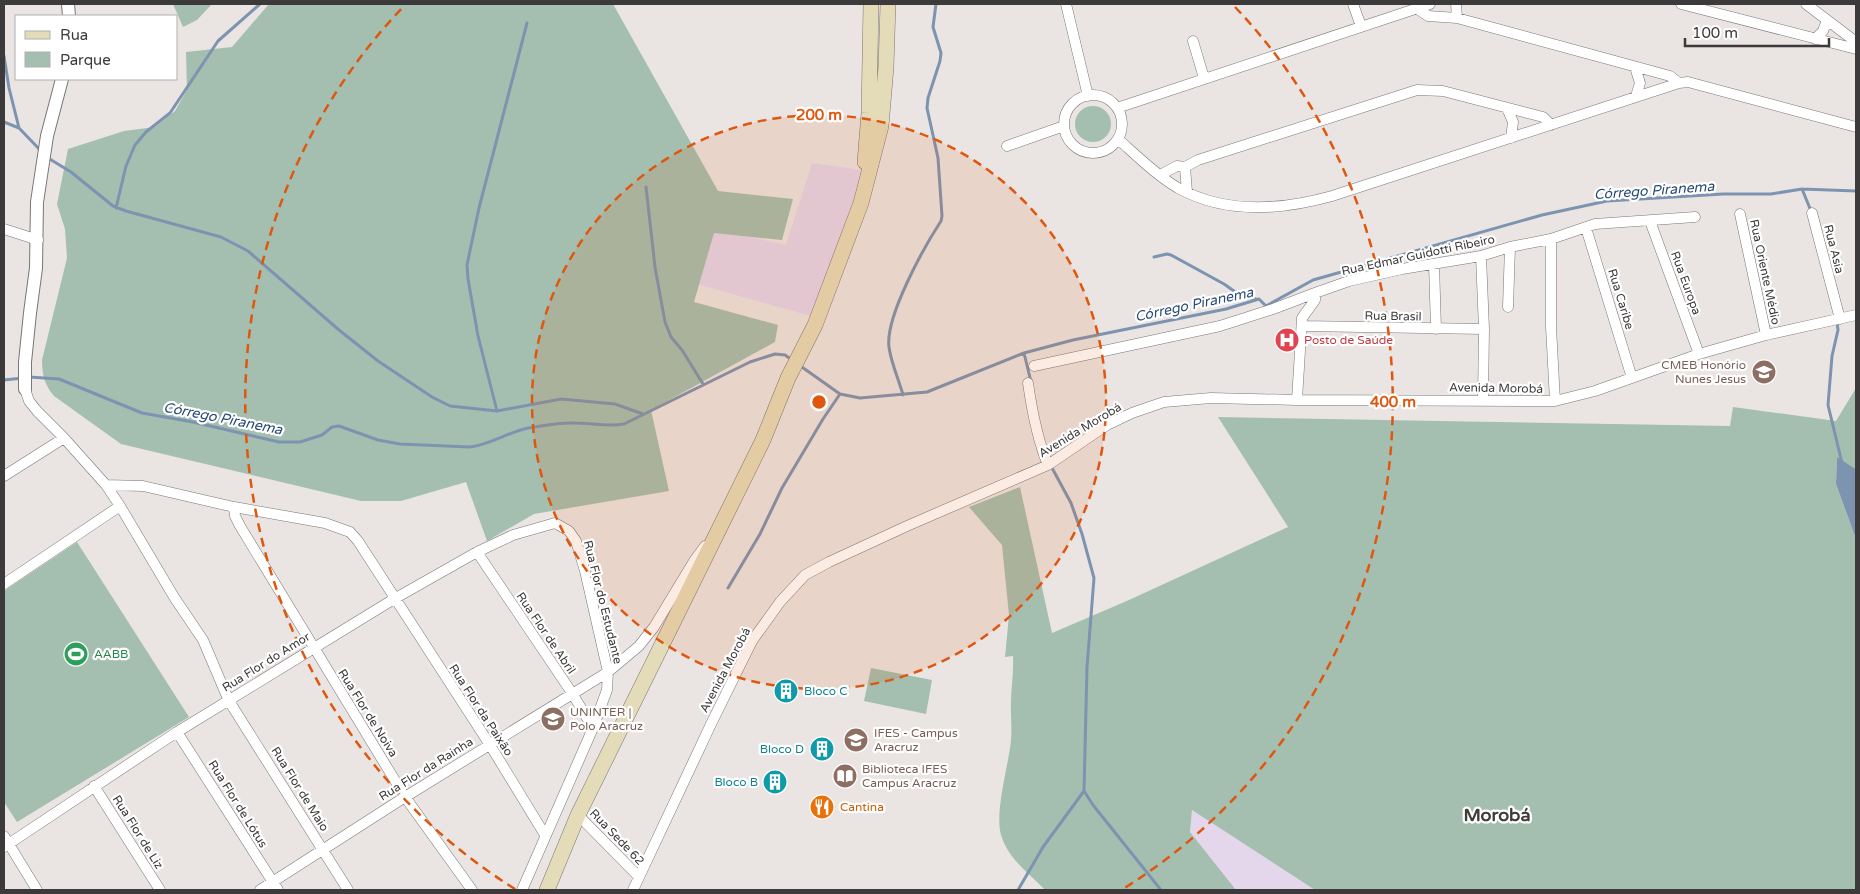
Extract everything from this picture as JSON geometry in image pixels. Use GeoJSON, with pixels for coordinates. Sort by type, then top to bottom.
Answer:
{"type":"FeatureCollection","features":[{"type":"Feature","properties":{"kind":"main road"},"geometry":{"type":"LineString","coordinates":[[861,203],[869,113],[871,4]]}},
{"type":"Feature","properties":{"kind":"main road"},"geometry":{"type":"LineString","coordinates":[[548,890],[578,815],[763,440],[788,378],[815,325],[861,203],[881,126],[886,67],[888,4]]}},
{"type":"Feature","properties":{"kind":"street"},"geometry":{"type":"LineString","coordinates":[[1066,4],[1088,96]]}},
{"type":"Feature","properties":{"kind":"street"},"geometry":{"type":"LineString","coordinates":[[1353,4],[1361,26]]}},
{"type":"Feature","properties":{"kind":"street"},"geometry":{"type":"LineString","coordinates":[[1117,108],[1430,4]]}},
{"type":"Feature","properties":{"kind":"street"},"geometry":{"type":"LineString","coordinates":[[1456,4],[1457,18]]}},
{"type":"Feature","properties":{"kind":"street"},"geometry":{"type":"LineString","coordinates":[[1681,4],[1856,49]]}},
{"type":"Feature","properties":{"kind":"street"},"geometry":{"type":"LineString","coordinates":[[1806,4],[1856,42]]}},
{"type":"Feature","properties":{"kind":"street"},"geometry":{"type":"LineString","coordinates":[[1416,8],[1428,16],[1457,18],[1670,76],[1679,83]]}},
{"type":"Feature","properties":{"kind":"street"},"geometry":{"type":"LineString","coordinates":[[1815,39],[1823,31],[1827,20]]}},
{"type":"Feature","properties":{"kind":"street"},"geometry":{"type":"LineString","coordinates":[[1193,41],[1204,78]]}},
{"type":"Feature","properties":{"kind":"street"},"geometry":{"type":"LineString","coordinates":[[1635,67],[1640,83],[1636,96]]}},
{"type":"Feature","properties":{"kind":"street"},"geometry":{"type":"LineString","coordinates":[[26,389],[26,352],[38,240],[37,202],[47,136],[62,80]]}},
{"type":"Feature","properties":{"kind":"street"},"geometry":{"type":"LineString","coordinates":[[1118,139],[1160,175],[1187,192],[1206,200],[1226,205],[1263,207],[1305,203],[1332,196],[1679,83],[1688,82],[1856,127]]}},
{"type":"Feature","properties":{"kind":"street"},"geometry":{"type":"LineString","coordinates":[[1160,175],[1177,166],[1185,167],[1198,160],[1417,90],[1443,91],[1543,117],[1551,125]]}},
{"type":"Feature","properties":{"kind":"street"},"geometry":{"type":"LineString","coordinates":[[1088,96],[1104,97],[1117,108],[1122,123],[1118,139],[1106,150],[1090,153],[1075,147],[1069,141],[1064,126],[1065,117],[1073,103],[1088,96]]}},
{"type":"Feature","properties":{"kind":"street"},"geometry":{"type":"LineString","coordinates":[[1507,108],[1513,122],[1511,138]]}},
{"type":"Feature","properties":{"kind":"street"},"geometry":{"type":"LineString","coordinates":[[1007,146],[1064,126]]}},
{"type":"Feature","properties":{"kind":"street"},"geometry":{"type":"LineString","coordinates":[[1185,167],[1187,192]]}},
{"type":"Feature","properties":{"kind":"street","name":"Rua Asia"},"geometry":{"type":"LineString","coordinates":[[1812,213],[1840,319]]}},
{"type":"Feature","properties":{"kind":"street","name":"Rua Oriente Médio"},"geometry":{"type":"LineString","coordinates":[[1740,214],[1766,335]]}},
{"type":"Feature","properties":{"kind":"street","name":"Rua Edmar Guidotti Ribeiro"},"geometry":{"type":"LineString","coordinates":[[1034,366],[1220,326],[1273,309],[1314,292],[1358,279],[1402,269],[1481,256],[1510,247],[1551,239],[1595,224],[1695,217]]}},
{"type":"Feature","properties":{"kind":"street","name":"Rua Europa"},"geometry":{"type":"LineString","coordinates":[[1650,221],[1699,354]]}},
{"type":"Feature","properties":{"kind":"street","name":"Rua Caribe"},"geometry":{"type":"LineString","coordinates":[[1586,228],[1632,378]]}},
{"type":"Feature","properties":{"kind":"street"},"geometry":{"type":"LineString","coordinates":[[4,229],[38,240]]}},
{"type":"Feature","properties":{"kind":"street"},"geometry":{"type":"LineString","coordinates":[[1551,239],[1551,327],[1555,401]]}},
{"type":"Feature","properties":{"kind":"street"},"geometry":{"type":"LineString","coordinates":[[1508,307],[1510,247]]}},
{"type":"Feature","properties":{"kind":"street"},"geometry":{"type":"LineString","coordinates":[[1481,256],[1484,329],[1483,400]]}},
{"type":"Feature","properties":{"kind":"street"},"geometry":{"type":"LineString","coordinates":[[1434,264],[1436,329]]}},
{"type":"Feature","properties":{"kind":"street"},"geometry":{"type":"LineString","coordinates":[[1297,400],[1302,318],[1315,300],[1314,292]]}},
{"type":"Feature","properties":{"kind":"street","name":"Avenida Morobá"},"geometry":{"type":"LineString","coordinates":[[633,890],[752,641],[780,602],[806,575],[829,562],[907,526],[1048,465],[1107,425],[1132,413],[1164,402],[1212,398],[1555,401],[1595,391],[1699,354],[1766,335],[1856,315]]}},
{"type":"Feature","properties":{"kind":"street","name":"Rua Brasil"},"geometry":{"type":"LineString","coordinates":[[1302,326],[1484,329]]}},
{"type":"Feature","properties":{"kind":"street"},"geometry":{"type":"LineString","coordinates":[[1028,383],[1038,435],[1048,465]]}},
{"type":"Feature","properties":{"kind":"street","name":"Rua Flor de Maio"},"geometry":{"type":"LineString","coordinates":[[26,389],[29,401],[37,412],[64,438],[106,485],[120,506],[174,597],[203,640],[229,701],[348,890]]}},
{"type":"Feature","properties":{"kind":"street"},"geometry":{"type":"LineString","coordinates":[[4,476],[64,438]]}},
{"type":"Feature","properties":{"kind":"street","name":"Rua Flor da Paixão"},"geometry":{"type":"LineString","coordinates":[[106,485],[143,486],[234,507],[325,523],[350,532],[490,745],[545,835]]}},
{"type":"Feature","properties":{"kind":"street"},"geometry":{"type":"LineString","coordinates":[[4,584],[120,506]]}},
{"type":"Feature","properties":{"kind":"street","name":"Rua Flor de Noiva"},"geometry":{"type":"LineString","coordinates":[[234,507],[235,516],[240,526],[405,797],[472,890]]}},
{"type":"Feature","properties":{"kind":"street","name":"Rua Flor do Amor"},"geometry":{"type":"LineString","coordinates":[[5,842],[313,647],[394,599],[477,552],[514,535],[555,523]]}},
{"type":"Feature","properties":{"kind":"street","name":"Rua Flor do Estudante"},"geometry":{"type":"LineString","coordinates":[[522,890],[593,728],[607,690],[608,672],[585,571],[576,541],[569,531],[555,523]]}},
{"type":"Feature","properties":{"kind":"street","name":"Rua Flor da Rainha"},"geometry":{"type":"LineString","coordinates":[[260,890],[275,886],[323,850],[405,797],[608,672],[639,646],[654,627],[704,547],[714,541]]}},
{"type":"Feature","properties":{"kind":"street","name":"Rua Flor de Abril"},"geometry":{"type":"LineString","coordinates":[[477,552],[572,693],[593,728]]}},
{"type":"Feature","properties":{"kind":"street","name":"Rua Flor de Lótus"},"geometry":{"type":"LineString","coordinates":[[177,732],[275,886]]}},
{"type":"Feature","properties":{"kind":"street","name":"Rua Flor de Liz"},"geometry":{"type":"LineString","coordinates":[[94,786],[160,890]]}},
{"type":"Feature","properties":{"kind":"street","name":"Rua Sede 62"},"geometry":{"type":"LineString","coordinates":[[578,815],[639,877]]}},
{"type":"Feature","properties":{"kind":"street"},"geometry":{"type":"LineString","coordinates":[[5,842],[38,890]]}},
{"type":"Feature","properties":{"kind":"shaded area"},"geometry":{"type":"Polygon","coordinates":[[[812,163],[862,170],[859,193],[814,317],[697,284],[711,228],[786,245],[812,163]]]}},
{"type":"Feature","properties":{"kind":"shaded area"},"geometry":{"type":"Polygon","coordinates":[[[1192,810],[1315,890],[1236,890],[1190,832],[1192,810]]]}},
{"type":"Feature","properties":{"kind":"green space"},"geometry":{"type":"Polygon","coordinates":[[[173,4],[212,4],[197,20],[183,27],[173,4]]]}},
{"type":"Feature","properties":{"kind":"green space"},"geometry":{"type":"Polygon","coordinates":[[[269,4],[613,4],[718,191],[793,199],[782,240],[714,233],[694,302],[778,325],[775,342],[651,410],[669,491],[534,514],[487,541],[466,482],[401,501],[361,501],[121,444],[54,396],[45,380],[42,360],[67,258],[65,229],[57,204],[68,149],[124,131],[155,127],[175,111],[187,90],[186,52],[232,47],[269,4]]]}},
{"type":"Feature","properties":{"kind":"green space"},"geometry":{"type":"Polygon","coordinates":[[[1093,106],[1100,107],[1106,111],[1110,117],[1110,131],[1106,137],[1100,141],[1093,142],[1086,141],[1080,137],[1076,131],[1075,124],[1076,117],[1080,111],[1086,107],[1093,106]]]}},
{"type":"Feature","properties":{"kind":"green space"},"geometry":{"type":"Polygon","coordinates":[[[1856,388],[1856,469],[1837,457],[1836,484],[1856,539],[1856,890],[1315,890],[1192,810],[1190,832],[1236,890],[1045,890],[1010,854],[1002,838],[999,817],[1011,740],[1013,663],[1013,656],[1005,657],[1009,615],[1002,545],[969,507],[1020,487],[1052,633],[1288,527],[1218,417],[1730,426],[1733,407],[1836,421],[1856,388]]]}},
{"type":"Feature","properties":{"kind":"green space","name":"AABB"},"geometry":{"type":"Polygon","coordinates":[[[77,542],[189,717],[17,822],[4,802],[4,591],[77,542]]]}},
{"type":"Feature","properties":{"kind":"green space"},"geometry":{"type":"Polygon","coordinates":[[[871,668],[932,680],[926,714],[864,701],[871,668]]]}},
{"type":"Feature","properties":{"kind":"water"},"geometry":{"type":"Polygon","coordinates":[[[1837,457],[1856,469],[1856,539],[1836,484],[1837,457]]]}},
{"type":"Feature","properties":{"kind":"waterway"},"geometry":{"type":"LineString","coordinates":[[116,208],[126,166],[135,145],[146,132],[170,113],[218,41],[260,4]]}},
{"type":"Feature","properties":{"kind":"waterway"},"geometry":{"type":"LineString","coordinates":[[903,395],[890,353],[889,334],[907,282],[942,216],[938,158],[927,108],[941,53],[933,27],[936,4]]}},
{"type":"Feature","properties":{"kind":"waterway"},"geometry":{"type":"LineString","coordinates":[[497,411],[478,336],[467,265],[479,208],[527,23]]}},
{"type":"Feature","properties":{"kind":"waterway"},"geometry":{"type":"LineString","coordinates":[[4,56],[9,88],[19,128]]}},
{"type":"Feature","properties":{"kind":"waterway"},"geometry":{"type":"LineString","coordinates":[[4,122],[19,128],[42,152]]}},
{"type":"Feature","properties":{"kind":"waterway"},"geometry":{"type":"LineString","coordinates":[[48,158],[71,172],[113,206],[221,237],[248,251],[339,330],[378,361],[432,397],[450,406],[497,411],[561,399],[615,404],[643,414]]}},
{"type":"Feature","properties":{"kind":"waterway"},"geometry":{"type":"LineString","coordinates":[[646,187],[655,267],[665,322],[671,337],[682,350],[703,384]]}},
{"type":"Feature","properties":{"kind":"waterway"},"geometry":{"type":"LineString","coordinates":[[1802,189],[1811,211]]}},
{"type":"Feature","properties":{"kind":"waterway","name":"Córrego Piranema"},"geometry":{"type":"LineString","coordinates":[[1259,299],[1266,306],[1313,280],[1542,215],[1607,201],[1723,194],[1771,194],[1802,189],[1856,191]]}},
{"type":"Feature","properties":{"kind":"waterway"},"geometry":{"type":"LineString","coordinates":[[1154,257],[1171,255],[1224,284],[1244,298],[1256,299]]}},
{"type":"Feature","properties":{"kind":"waterway","name":"Córrego Piranema"},"geometry":{"type":"LineString","coordinates":[[799,365],[840,394],[860,398],[927,392],[1024,353],[1073,340],[1226,309],[1259,299]]}},
{"type":"Feature","properties":{"kind":"waterway"},"geometry":{"type":"LineString","coordinates":[[1837,322],[1838,330],[1832,356],[1828,405],[1842,463]]}},
{"type":"Feature","properties":{"kind":"waterway"},"geometry":{"type":"LineString","coordinates":[[1024,353],[1031,382]]}},
{"type":"Feature","properties":{"kind":"waterway","name":"Córrego Piranema"},"geometry":{"type":"LineString","coordinates":[[29,377],[59,379],[142,413],[193,422],[279,442],[300,442],[322,435],[332,427],[339,426],[378,440],[400,444],[470,447],[485,444],[528,428],[551,424],[624,424],[750,362],[775,354],[785,355],[792,360]]}},
{"type":"Feature","properties":{"kind":"waterway","name":"Córrego Piranema"},"geometry":{"type":"LineString","coordinates":[[4,380],[23,378]]}},
{"type":"Feature","properties":{"kind":"waterway"},"geometry":{"type":"LineString","coordinates":[[728,588],[760,534],[782,488],[840,394]]}},
{"type":"Feature","properties":{"kind":"waterway"},"geometry":{"type":"LineString","coordinates":[[1051,466],[1071,503],[1094,578],[1087,667],[1084,791],[1161,890]]}},
{"type":"Feature","properties":{"kind":"waterway"},"geometry":{"type":"LineString","coordinates":[[1018,890],[1043,847],[1084,791]]}},
{"type":"Feature","properties":{"kind":"place","name":"Posto de Saúde"},"geometry":{"type":"Point","coordinates":[1287,340]}},
{"type":"Feature","properties":{"kind":"place","name":"CMEB Honório Nunes Jesus"},"geometry":{"type":"Point","coordinates":[1764,372]}},
{"type":"Feature","properties":{"kind":"place","name":"AABB"},"geometry":{"type":"Point","coordinates":[76,654]}},
{"type":"Feature","properties":{"kind":"place","name":"Bloco C"},"geometry":{"type":"Point","coordinates":[786,691]}},
{"type":"Feature","properties":{"kind":"place","name":"UNINTER | Polo Aracruz"},"geometry":{"type":"Point","coordinates":[553,719]}},
{"type":"Feature","properties":{"kind":"place","name":"IFES - Campus Aracruz"},"geometry":{"type":"Point","coordinates":[856,740]}},
{"type":"Feature","properties":{"kind":"place","name":"Bloco D"},"geometry":{"type":"Point","coordinates":[822,749]}},
{"type":"Feature","properties":{"kind":"place","name":"Biblioteca IFES Campus Aracruz"},"geometry":{"type":"Point","coordinates":[845,776]}},
{"type":"Feature","properties":{"kind":"place","name":"Bloco B"},"geometry":{"type":"Point","coordinates":[775,782]}},
{"type":"Feature","properties":{"kind":"place","name":"Cantina"},"geometry":{"type":"Point","coordinates":[822,807]}},
{"type":"Feature","properties":{"kind":"district","name":"Morobá"},"geometry":{"type":"Point","coordinates":[1497,815]}}]}
